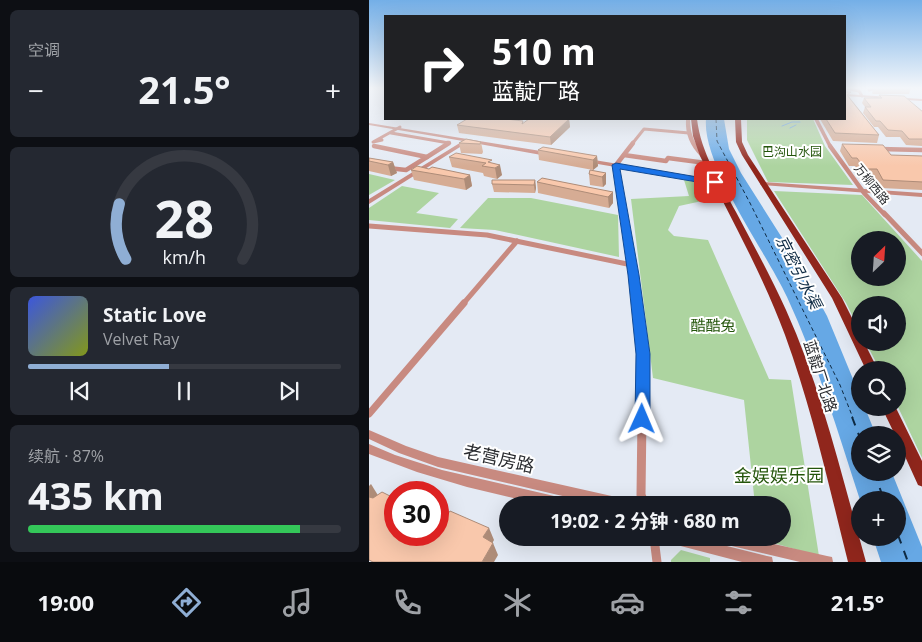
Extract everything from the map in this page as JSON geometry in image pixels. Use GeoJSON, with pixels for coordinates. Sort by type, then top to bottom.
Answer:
{"type":"FeatureCollection","features":[{"type":"Feature","properties":{"kind":"highway","name":"蓝靛厂北路"},"geometry":{"type":"LineString","coordinates":[[694,120],[696,136],[704,159],[773,292],[791,334],[817,412],[857,562]]}},
{"type":"Feature","properties":{"kind":"highway"},"geometry":{"type":"LineString","coordinates":[[738,120],[739,142],[745,156],[837,298],[868,361]]}},
{"type":"Feature","properties":{"kind":"highway"},"geometry":{"type":"LineString","coordinates":[[893,416],[922,480]]}},
{"type":"Feature","properties":{"kind":"street","name":"蓝靛厂北路"},"geometry":{"type":"LineString","coordinates":[[688,120],[689,133],[694,148],[704,159]]}},
{"type":"Feature","properties":{"kind":"street","name":"万柳西路"},"geometry":{"type":"LineString","coordinates":[[817,120],[830,146],[864,192],[922,254]]}},
{"type":"Feature","properties":{"kind":"street"},"geometry":{"type":"LineString","coordinates":[[369,123],[555,154]]}},
{"type":"Feature","properties":{"kind":"street"},"geometry":{"type":"LineString","coordinates":[[371,140],[379,139],[400,128]]}},
{"type":"Feature","properties":{"kind":"street"},"geometry":{"type":"LineString","coordinates":[[641,496],[643,354],[617,164],[644,129],[689,133]]}},
{"type":"Feature","properties":{"kind":"street"},"geometry":{"type":"LineString","coordinates":[[385,167],[406,170],[449,143],[391,133]]}},
{"type":"Feature","properties":{"kind":"street"},"geometry":{"type":"LineString","coordinates":[[369,202],[468,139]]}},
{"type":"Feature","properties":{"kind":"street"},"geometry":{"type":"LineString","coordinates":[[375,146],[427,157]]}},
{"type":"Feature","properties":{"kind":"street"},"geometry":{"type":"LineString","coordinates":[[830,146],[839,147]]}},
{"type":"Feature","properties":{"kind":"street"},"geometry":{"type":"LineString","coordinates":[[876,148],[922,150]]}},
{"type":"Feature","properties":{"kind":"street"},"geometry":{"type":"LineString","coordinates":[[623,155],[666,161],[668,158],[704,159]]}},
{"type":"Feature","properties":{"kind":"street"},"geometry":{"type":"LineString","coordinates":[[579,158],[715,180]]}},
{"type":"Feature","properties":{"kind":"street"},"geometry":{"type":"LineString","coordinates":[[411,167],[420,169]]}},
{"type":"Feature","properties":{"kind":"street"},"geometry":{"type":"LineString","coordinates":[[369,198],[420,169]]}},
{"type":"Feature","properties":{"kind":"street"},"geometry":{"type":"LineString","coordinates":[[765,186],[922,197]]}},
{"type":"Feature","properties":{"kind":"street"},"geometry":{"type":"LineString","coordinates":[[369,226],[458,232],[517,241],[632,265]]}},
{"type":"Feature","properties":{"kind":"street"},"geometry":{"type":"LineString","coordinates":[[369,414],[517,241]]}},
{"type":"Feature","properties":{"kind":"street","name":"老营房路"},"geometry":{"type":"LineString","coordinates":[[369,434],[403,450],[438,462],[586,496]]}},
{"type":"Feature","properties":{"kind":"street","name":"老营房路"},"geometry":{"type":"LineString","coordinates":[[369,449],[394,460],[431,472],[530,496]]}},
{"type":"Feature","properties":{"kind":"street"},"geometry":{"type":"LineString","coordinates":[[656,546],[657,562]]}},
{"type":"Feature","properties":{"kind":"street"},"geometry":{"type":"LineString","coordinates":[[704,546],[767,562]]}},
{"type":"Feature","properties":{"kind":"street"},"geometry":{"type":"LineString","coordinates":[[758,546],[827,562]]}},
{"type":"Feature","properties":{"kind":"green space","name":"巴沟山水园"},"geometry":{"type":"Polygon","coordinates":[[[747,120],[813,120],[825,146],[853,185],[768,182],[747,140],[747,120]]]}},
{"type":"Feature","properties":{"kind":"green space"},"geometry":{"type":"Polygon","coordinates":[[[369,174],[395,180],[369,195],[369,174]]]}},
{"type":"Feature","properties":{"kind":"green space","name":"金娱娱乐园"},"geometry":{"type":"Polygon","coordinates":[[[684,180],[711,185],[716,198],[679,206],[668,230],[674,236],[708,240],[769,379],[791,380],[819,556],[784,546],[791,546],[791,496],[754,496],[744,400],[653,378],[631,199],[689,196],[684,180]]]}},
{"type":"Feature","properties":{"kind":"green space"},"geometry":{"type":"Polygon","coordinates":[[[402,186],[439,193],[416,213],[458,219],[450,228],[369,220],[369,208],[402,186]]]}},
{"type":"Feature","properties":{"kind":"green space"},"geometry":{"type":"Polygon","coordinates":[[[774,191],[862,195],[895,231],[851,231],[851,286],[907,286],[907,244],[922,261],[922,458],[902,416],[906,416],[906,361],[875,361],[870,351],[906,351],[906,296],[851,296],[851,313],[774,191]]]}},
{"type":"Feature","properties":{"kind":"green space"},"geometry":{"type":"Polygon","coordinates":[[[488,198],[531,198],[618,215],[619,257],[495,230],[460,228],[488,198]]]}},
{"type":"Feature","properties":{"kind":"green space"},"geometry":{"type":"Polygon","coordinates":[[[681,550],[710,558],[710,562],[671,562],[681,550]]]}},
{"type":"Feature","properties":{"kind":"water","name":"京密引水渠"},"geometry":{"type":"Polygon","coordinates":[[[706,120],[724,120],[729,149],[741,173],[798,263],[827,316],[851,374],[851,416],[868,416],[872,426],[851,426],[851,473],[826,397],[798,322],[777,278],[724,184],[707,138],[706,120]]]}},
{"type":"Feature","properties":{"kind":"water"},"geometry":{"type":"Polygon","coordinates":[[[854,481],[895,481],[899,491],[857,491],[854,481]]]}},
{"type":"Feature","properties":{"kind":"water"},"geometry":{"type":"Polygon","coordinates":[[[906,508],[922,547],[922,562],[881,562],[876,546],[906,546],[906,508]]]}},
{"type":"Feature","properties":{"kind":"building"},"geometry":{"type":"Polygon","coordinates":[[[846,114],[862,114],[879,135],[835,133],[827,120],[846,120],[846,114]]]}},
{"type":"Feature","properties":{"kind":"building"},"geometry":{"type":"Polygon","coordinates":[[[871,114],[923,114],[923,139],[909,139],[902,131],[888,130],[880,121],[876,121],[871,114]]]}},
{"type":"Feature","properties":{"kind":"building"},"geometry":{"type":"Polygon","coordinates":[[[465,120],[514,120],[523,121],[522,124],[528,120],[568,120],[550,137],[457,125],[465,120]]]}},
{"type":"Feature","properties":{"kind":"building"},"geometry":{"type":"Polygon","coordinates":[[[466,139],[481,142],[480,144],[459,143],[466,139]]]}},
{"type":"Feature","properties":{"kind":"building"},"geometry":{"type":"Polygon","coordinates":[[[842,144],[883,145],[891,155],[923,156],[923,182],[883,180],[877,169],[865,169],[857,158],[852,158],[842,144]]]}},
{"type":"Feature","properties":{"kind":"building"},"geometry":{"type":"Polygon","coordinates":[[[543,147],[597,156],[593,160],[538,150],[543,147]]]}},
{"type":"Feature","properties":{"kind":"building"},"geometry":{"type":"Polygon","coordinates":[[[456,153],[492,160],[488,162],[500,165],[495,168],[482,166],[486,163],[449,157],[456,153]]]}},
{"type":"Feature","properties":{"kind":"building"},"geometry":{"type":"Polygon","coordinates":[[[369,158],[393,162],[388,165],[369,161],[369,158]]]}},
{"type":"Feature","properties":{"kind":"building"},"geometry":{"type":"Polygon","coordinates":[[[417,166],[429,169],[432,167],[470,175],[464,179],[411,170],[417,166]]]}},
{"type":"Feature","properties":{"kind":"building"},"geometry":{"type":"Polygon","coordinates":[[[590,170],[606,173],[602,177],[589,174],[590,170]]]}},
{"type":"Feature","properties":{"kind":"building"},"geometry":{"type":"Polygon","coordinates":[[[542,178],[613,192],[608,197],[537,182],[542,178]]]}},
{"type":"Feature","properties":{"kind":"building"},"geometry":{"type":"Polygon","coordinates":[[[492,180],[535,180],[534,185],[492,184],[492,180]]]}},
{"type":"Feature","properties":{"kind":"building"},"geometry":{"type":"Polygon","coordinates":[[[382,492],[384,493],[384,546],[449,546],[450,511],[489,528],[483,537],[493,543],[482,562],[373,562],[369,560],[369,497],[373,498],[382,492]]]}},
{"type":"Feature","properties":{"kind":"waterway"},"geometry":{"type":"LineString","coordinates":[[782,126],[792,122],[800,122]]}},
{"type":"Feature","properties":{"kind":"waterway"},"geometry":{"type":"LineString","coordinates":[[790,128],[796,125]]}},
{"type":"Feature","properties":{"kind":"ferry route"},"geometry":{"type":"LineString","coordinates":[[716,120],[717,141],[750,203],[840,385],[853,418]]}},
{"type":"Feature","properties":{"kind":"ferry route"},"geometry":{"type":"LineString","coordinates":[[852,417],[855,426]]}},
{"type":"Feature","properties":{"kind":"ferry route"},"geometry":{"type":"LineString","coordinates":[[877,481],[881,491]]}},
{"type":"Feature","properties":{"kind":"ferry route"},"geometry":{"type":"LineString","coordinates":[[902,546],[908,562]]}},
{"type":"Feature","properties":{"kind":"route"},"geometry":{"type":"LineString","coordinates":[[642,419],[643,354],[634,275],[616,165],[715,182]]}},
{"type":"Feature","properties":{"kind":"park label","name":"酷酷兔"},"geometry":{"type":"Point","coordinates":[713,325]}}]}
